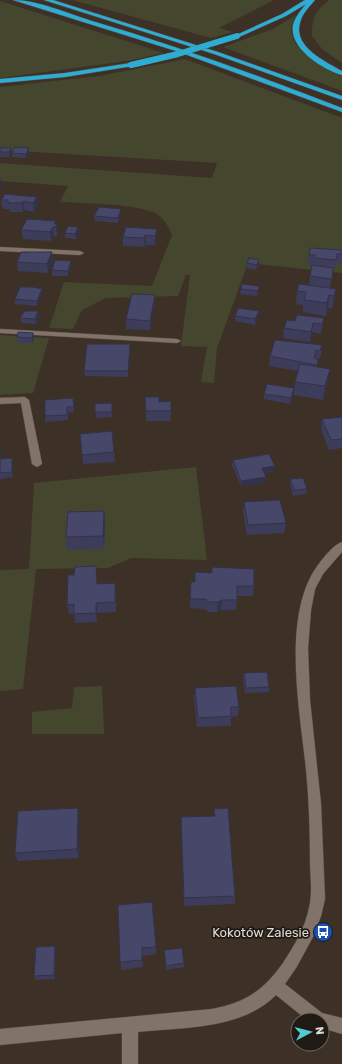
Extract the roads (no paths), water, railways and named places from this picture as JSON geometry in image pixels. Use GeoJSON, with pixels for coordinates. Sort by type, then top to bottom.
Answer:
{"type":"FeatureCollection","features":[{"type":"Feature","properties":{"kind":"highway"},"geometry":{"type":"LineString","coordinates":[[16,0],[168,46],[342,110]]}},
{"type":"Feature","properties":{"kind":"highway"},"geometry":{"type":"LineString","coordinates":[[47,0],[216,53],[342,98]]}},
{"type":"Feature","properties":{"kind":"highway"},"geometry":{"type":"LineString","coordinates":[[0,81],[65,75],[130,65],[178,54],[237,36],[284,15],[308,0]]}},
{"type":"Feature","properties":{"kind":"highway"},"geometry":{"type":"LineString","coordinates":[[312,0],[299,18],[296,33],[305,48],[312,55],[342,73]]}},
{"type":"Feature","properties":{"kind":"street"},"geometry":{"type":"LineString","coordinates":[[0,249],[80,253]]}},
{"type":"Feature","properties":{"kind":"street"},"geometry":{"type":"LineString","coordinates":[[0,331],[177,341]]}},
{"type":"Feature","properties":{"kind":"street"},"geometry":{"type":"LineString","coordinates":[[0,401],[25,400],[37,464]]}},
{"type":"Feature","properties":{"kind":"street"},"geometry":{"type":"LineString","coordinates":[[0,1037],[130,1026],[212,1017],[234,1013],[256,1003],[275,985],[301,946],[312,924],[318,900],[317,822],[303,692],[301,658],[309,591],[315,577],[326,562],[342,546]]}},
{"type":"Feature","properties":{"kind":"street"},"geometry":{"type":"LineString","coordinates":[[275,985],[318,1019],[342,1026]]}},
{"type":"Feature","properties":{"kind":"street"},"geometry":{"type":"LineString","coordinates":[[130,1026],[130,1064]]}},
{"type":"Feature","properties":{"kind":"place","name":"Kokotów Zalesie"},"geometry":{"type":"Point","coordinates":[323,932]}}]}
